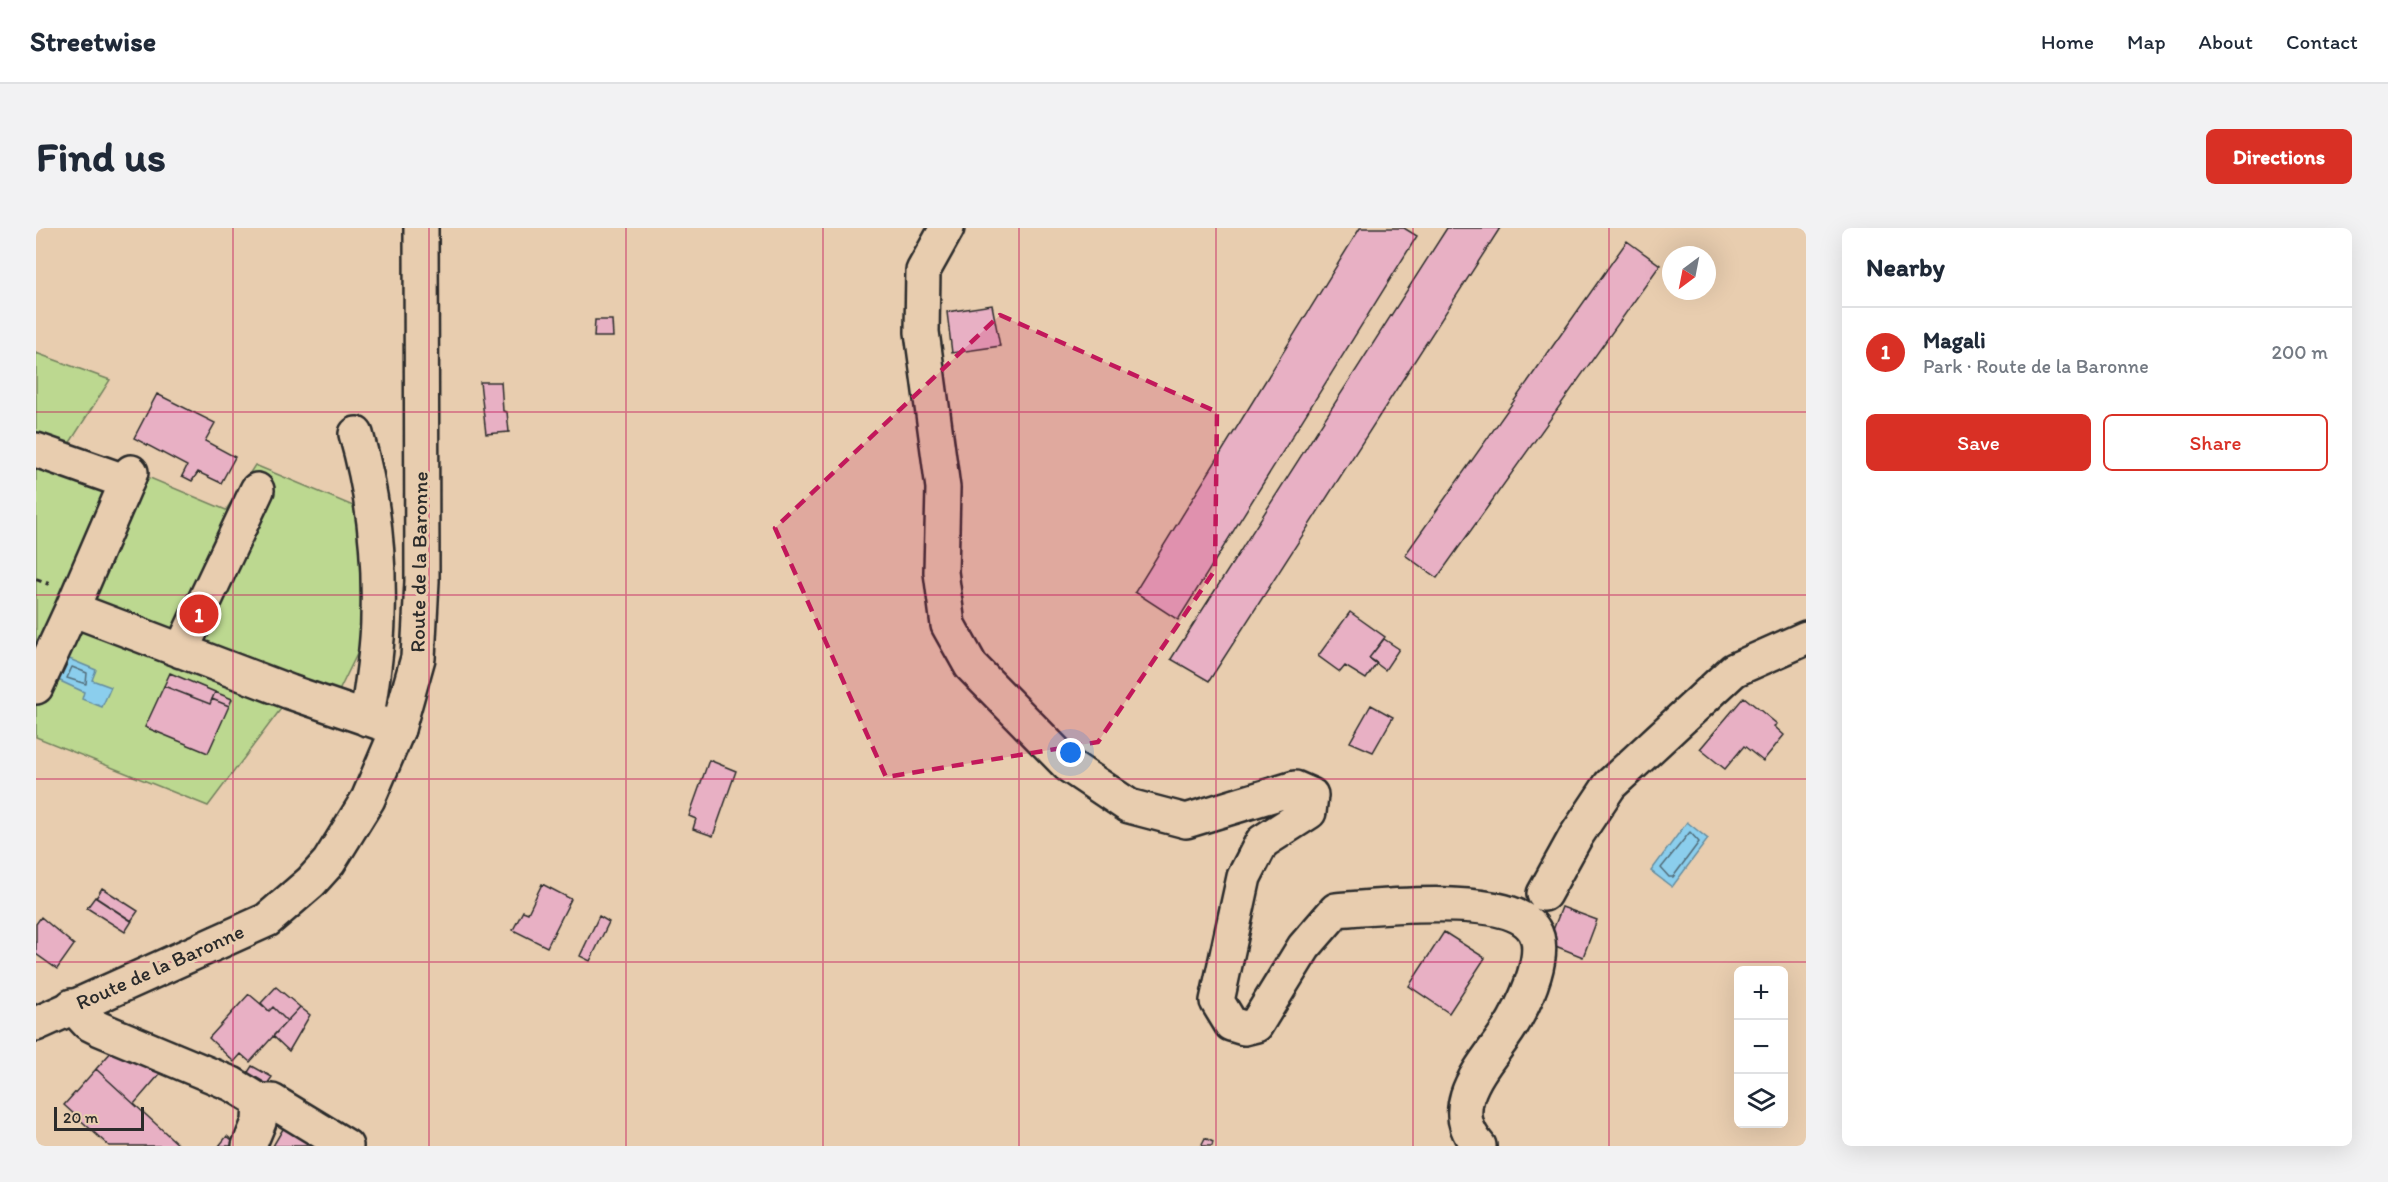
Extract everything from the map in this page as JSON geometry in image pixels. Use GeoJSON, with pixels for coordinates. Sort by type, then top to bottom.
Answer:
{"type":"FeatureCollection","features":[{"type":"Feature","properties":{"kind":"main road","name":"Route de la Baronne"},"geometry":{"type":"LineString","coordinates":[[36,1024],[267,920],[311,882],[343,843],[368,799],[398,729],[418,658],[421,602],[421,228]]}},
{"type":"Feature","properties":{"kind":"main road"},"geometry":{"type":"LineString","coordinates":[[947,228],[923,271],[922,332],[943,488],[940,572],[948,624],[972,666],[1068,765],[1129,806],[1186,821],[1295,788],[1311,795],[1309,812],[1262,842],[1244,877],[1217,1001],[1231,1024],[1244,1028],[1256,1025],[1304,947],[1336,910],[1434,904],[1495,908],[1524,920],[1535,930],[1541,954],[1515,1019],[1481,1068],[1466,1099],[1464,1118],[1467,1129],[1479,1146]]}},
{"type":"Feature","properties":{"kind":"main road"},"geometry":{"type":"LineString","coordinates":[[356,434],[368,475],[376,550],[379,619],[367,719]]}},
{"type":"Feature","properties":{"kind":"main road"},"geometry":{"type":"LineString","coordinates":[[36,450],[129,477],[36,687]]}},
{"type":"Feature","properties":{"kind":"main road"},"geometry":{"type":"LineString","coordinates":[[181,651],[257,490]]}},
{"type":"Feature","properties":{"kind":"main road"},"geometry":{"type":"LineString","coordinates":[[72,609],[398,729]]}},
{"type":"Feature","properties":{"kind":"main road"},"geometry":{"type":"LineString","coordinates":[[1544,894],[1575,836],[1617,777],[1734,670],[1806,638]]}},
{"type":"Feature","properties":{"kind":"main road"},"geometry":{"type":"LineString","coordinates":[[72,1006],[88,1023],[232,1084],[260,1101],[272,1101],[346,1146]]}},
{"type":"Feature","properties":{"kind":"main road"},"geometry":{"type":"LineString","coordinates":[[249,1146],[259,1122],[260,1101]]}},
{"type":"Feature","properties":{"kind":"highlighted area"},"geometry":{"type":"Polygon","coordinates":[[[1000,315],[1217,412],[1215,570],[1098,742],[886,777],[775,528],[1000,315]]]}},
{"type":"Feature","properties":{"kind":"green space"},"geometry":{"type":"Polygon","coordinates":[[[36,353],[110,380],[69,444],[226,510],[255,465],[358,508],[366,577],[358,652],[336,697],[286,702],[208,806],[36,737],[36,353]]]}},
{"type":"Feature","properties":{"kind":"water"},"geometry":{"type":"Polygon","coordinates":[[[67,658],[96,670],[92,680],[111,687],[102,707],[82,699],[84,692],[58,680],[67,658]]]}},
{"type":"Feature","properties":{"kind":"water"},"geometry":{"type":"Polygon","coordinates":[[[1687,822],[1708,839],[1672,887],[1651,871],[1687,822]]]}},
{"type":"Feature","properties":{"kind":"building"},"geometry":{"type":"Polygon","coordinates":[[[1360,228],[1404,228],[1417,236],[1178,620],[1135,592],[1360,228]]]}},
{"type":"Feature","properties":{"kind":"building"},"geometry":{"type":"Polygon","coordinates":[[[1447,228],[1500,228],[1209,681],[1171,659],[1447,228]]]}},
{"type":"Feature","properties":{"kind":"building"},"geometry":{"type":"Polygon","coordinates":[[[1627,241],[1660,265],[1437,578],[1405,555],[1627,241]]]}},
{"type":"Feature","properties":{"kind":"building"},"geometry":{"type":"Polygon","coordinates":[[[992,305],[1000,346],[952,353],[947,312],[992,305]]]}},
{"type":"Feature","properties":{"kind":"building"},"geometry":{"type":"Polygon","coordinates":[[[595,320],[612,320],[613,337],[594,337],[595,320]]]}},
{"type":"Feature","properties":{"kind":"building"},"geometry":{"type":"Polygon","coordinates":[[[480,382],[501,382],[503,411],[507,412],[509,432],[486,434],[480,382]]]}},
{"type":"Feature","properties":{"kind":"building"},"geometry":{"type":"Polygon","coordinates":[[[157,394],[215,423],[205,441],[235,457],[221,483],[198,472],[192,481],[182,476],[187,466],[134,438],[157,394]]]}},
{"type":"Feature","properties":{"kind":"building"},"geometry":{"type":"Polygon","coordinates":[[[1350,612],[1385,637],[1369,658],[1377,663],[1366,679],[1345,666],[1340,672],[1318,656],[1350,612]]]}},
{"type":"Feature","properties":{"kind":"building"},"geometry":{"type":"Polygon","coordinates":[[[1384,639],[1399,649],[1385,670],[1369,658],[1384,639]]]}},
{"type":"Feature","properties":{"kind":"building"},"geometry":{"type":"Polygon","coordinates":[[[170,673],[215,692],[210,704],[164,686],[170,673]]]}},
{"type":"Feature","properties":{"kind":"building"},"geometry":{"type":"Polygon","coordinates":[[[164,686],[210,704],[212,699],[229,706],[208,753],[145,727],[164,686]]]}},
{"type":"Feature","properties":{"kind":"building"},"geometry":{"type":"Polygon","coordinates":[[[215,692],[232,699],[229,706],[212,699],[215,692]]]}},
{"type":"Feature","properties":{"kind":"building"},"geometry":{"type":"Polygon","coordinates":[[[1744,697],[1777,724],[1774,726],[1784,735],[1763,761],[1744,746],[1725,769],[1700,749],[1744,697]]]}},
{"type":"Feature","properties":{"kind":"building"},"geometry":{"type":"Polygon","coordinates":[[[1371,705],[1393,717],[1373,752],[1350,742],[1371,705]]]}},
{"type":"Feature","properties":{"kind":"building"},"geometry":{"type":"Polygon","coordinates":[[[709,760],[736,771],[713,836],[693,829],[696,819],[689,816],[709,760]]]}},
{"type":"Feature","properties":{"kind":"building"},"geometry":{"type":"Polygon","coordinates":[[[542,884],[571,899],[547,947],[513,930],[523,911],[528,913],[542,884]]]}},
{"type":"Feature","properties":{"kind":"building"},"geometry":{"type":"Polygon","coordinates":[[[102,888],[138,911],[131,921],[96,898],[102,888]]]}},
{"type":"Feature","properties":{"kind":"building"},"geometry":{"type":"Polygon","coordinates":[[[95,897],[132,921],[125,932],[87,908],[95,897]]]}},
{"type":"Feature","properties":{"kind":"building"},"geometry":{"type":"Polygon","coordinates":[[[1562,907],[1597,920],[1583,957],[1548,943],[1562,907]]]}},
{"type":"Feature","properties":{"kind":"building"},"geometry":{"type":"Polygon","coordinates":[[[599,916],[609,922],[590,961],[580,956],[599,916]]]}},
{"type":"Feature","properties":{"kind":"building"},"geometry":{"type":"Polygon","coordinates":[[[41,917],[74,945],[57,969],[36,954],[36,924],[41,917]]]}},
{"type":"Feature","properties":{"kind":"building"},"geometry":{"type":"Polygon","coordinates":[[[1444,932],[1485,958],[1449,1013],[1409,986],[1444,932]]]}},
{"type":"Feature","properties":{"kind":"building"},"geometry":{"type":"Polygon","coordinates":[[[276,987],[300,1007],[287,1021],[273,1007],[269,1011],[261,1003],[276,987]]]}},
{"type":"Feature","properties":{"kind":"building"},"geometry":{"type":"Polygon","coordinates":[[[249,994],[269,1011],[273,1007],[287,1021],[250,1062],[241,1054],[234,1062],[209,1038],[249,994]]]}},
{"type":"Feature","properties":{"kind":"building"},"geometry":{"type":"Polygon","coordinates":[[[300,1007],[310,1015],[289,1051],[273,1036],[300,1007]]]}},
{"type":"Feature","properties":{"kind":"building"},"geometry":{"type":"Polygon","coordinates":[[[114,1049],[165,1068],[134,1104],[96,1069],[114,1049]]]}},
{"type":"Feature","properties":{"kind":"building"},"geometry":{"type":"Polygon","coordinates":[[[252,1066],[272,1077],[265,1087],[245,1077],[252,1066]]]}},
{"type":"Feature","properties":{"kind":"building"},"geometry":{"type":"Polygon","coordinates":[[[96,1069],[180,1146],[109,1146],[64,1105],[96,1069]]]}},
{"type":"Feature","properties":{"kind":"building"},"geometry":{"type":"Polygon","coordinates":[[[287,1122],[327,1146],[273,1146],[287,1122]]]}},
{"type":"Feature","properties":{"kind":"building"},"geometry":{"type":"Polygon","coordinates":[[[227,1136],[237,1144],[236,1146],[219,1146],[227,1136]]]}},
{"type":"Feature","properties":{"kind":"building"},"geometry":{"type":"Polygon","coordinates":[[[1205,1138],[1213,1142],[1212,1146],[1201,1146],[1205,1138]]]}},
{"type":"Feature","properties":{"kind":"place","name":"Magali"},"geometry":{"type":"Point","coordinates":[199,614]}}]}
